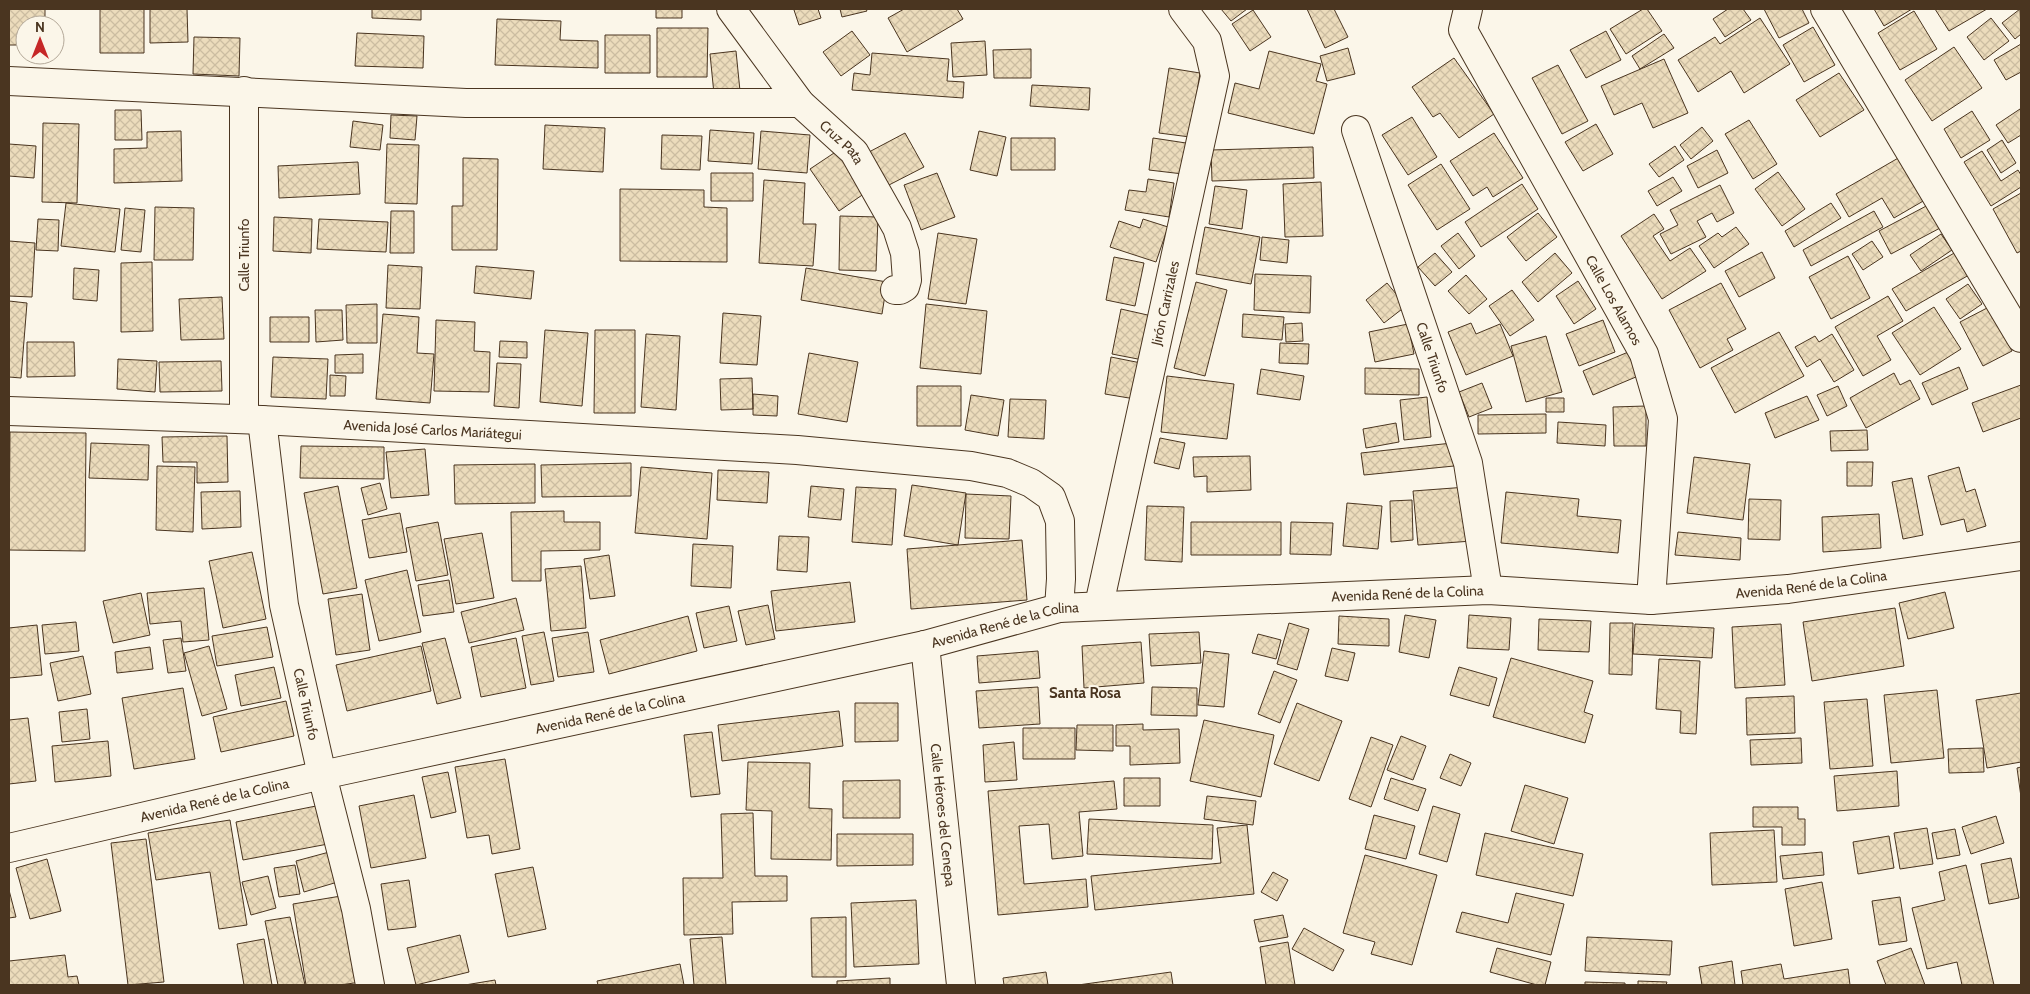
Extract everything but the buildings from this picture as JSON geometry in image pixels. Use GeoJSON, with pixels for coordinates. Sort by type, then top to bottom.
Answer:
{"type":"FeatureCollection","features":[{"type":"Feature","properties":{"kind":"street","name":"Cruz Pata"},"geometry":{"type":"LineString","coordinates":[[732,9],[800,103],[854,152],[897,228],[905,253],[907,280],[905,287],[895,290]]}},
{"type":"Feature","properties":{"kind":"street","name":"Jirón Carrizales"},"geometry":{"type":"LineString","coordinates":[[1100,605],[1215,76],[1207,41],[1183,9]]}},
{"type":"Feature","properties":{"kind":"street"},"geometry":{"type":"LineString","coordinates":[[1825,9],[2021,338]]}},
{"type":"Feature","properties":{"kind":"street","name":"Calle Los Alamos"},"geometry":{"type":"LineString","coordinates":[[1465,20],[1644,354],[1663,419],[1650,600]]}},
{"type":"Feature","properties":{"kind":"street"},"geometry":{"type":"LineString","coordinates":[[9,81],[466,103],[800,103]]}},
{"type":"Feature","properties":{"kind":"street","name":"Calle Triunfo"},"geometry":{"type":"LineString","coordinates":[[244,91],[253,420],[284,605],[322,775],[356,909],[370,985]]}},
{"type":"Feature","properties":{"kind":"street","name":"Calle Triunfo"},"geometry":{"type":"LineString","coordinates":[[1356,130],[1468,463],[1488,590]]}},
{"type":"Feature","properties":{"kind":"street","name":"Avenida José Carlos Mariátegui"},"geometry":{"type":"LineString","coordinates":[[9,411],[253,420],[787,449],[856,457],[971,466],[1007,473],[1031,483],[1051,497],[1060,521],[1062,579],[1058,608]]}},
{"type":"Feature","properties":{"kind":"street","name":"Avenida René de la Colina"},"geometry":{"type":"LineString","coordinates":[[9,848],[322,775],[925,645],[1058,608],[1488,590],[1650,600],[1788,589],[2021,556]]}},
{"type":"Feature","properties":{"kind":"street","name":"Calle Héroes del Cenepa"},"geometry":{"type":"LineString","coordinates":[[925,645],[961,985]]}},
{"type":"Feature","properties":{"kind":"district","name":"Santa Rosa"},"geometry":{"type":"Point","coordinates":[1085,693]}}]}
